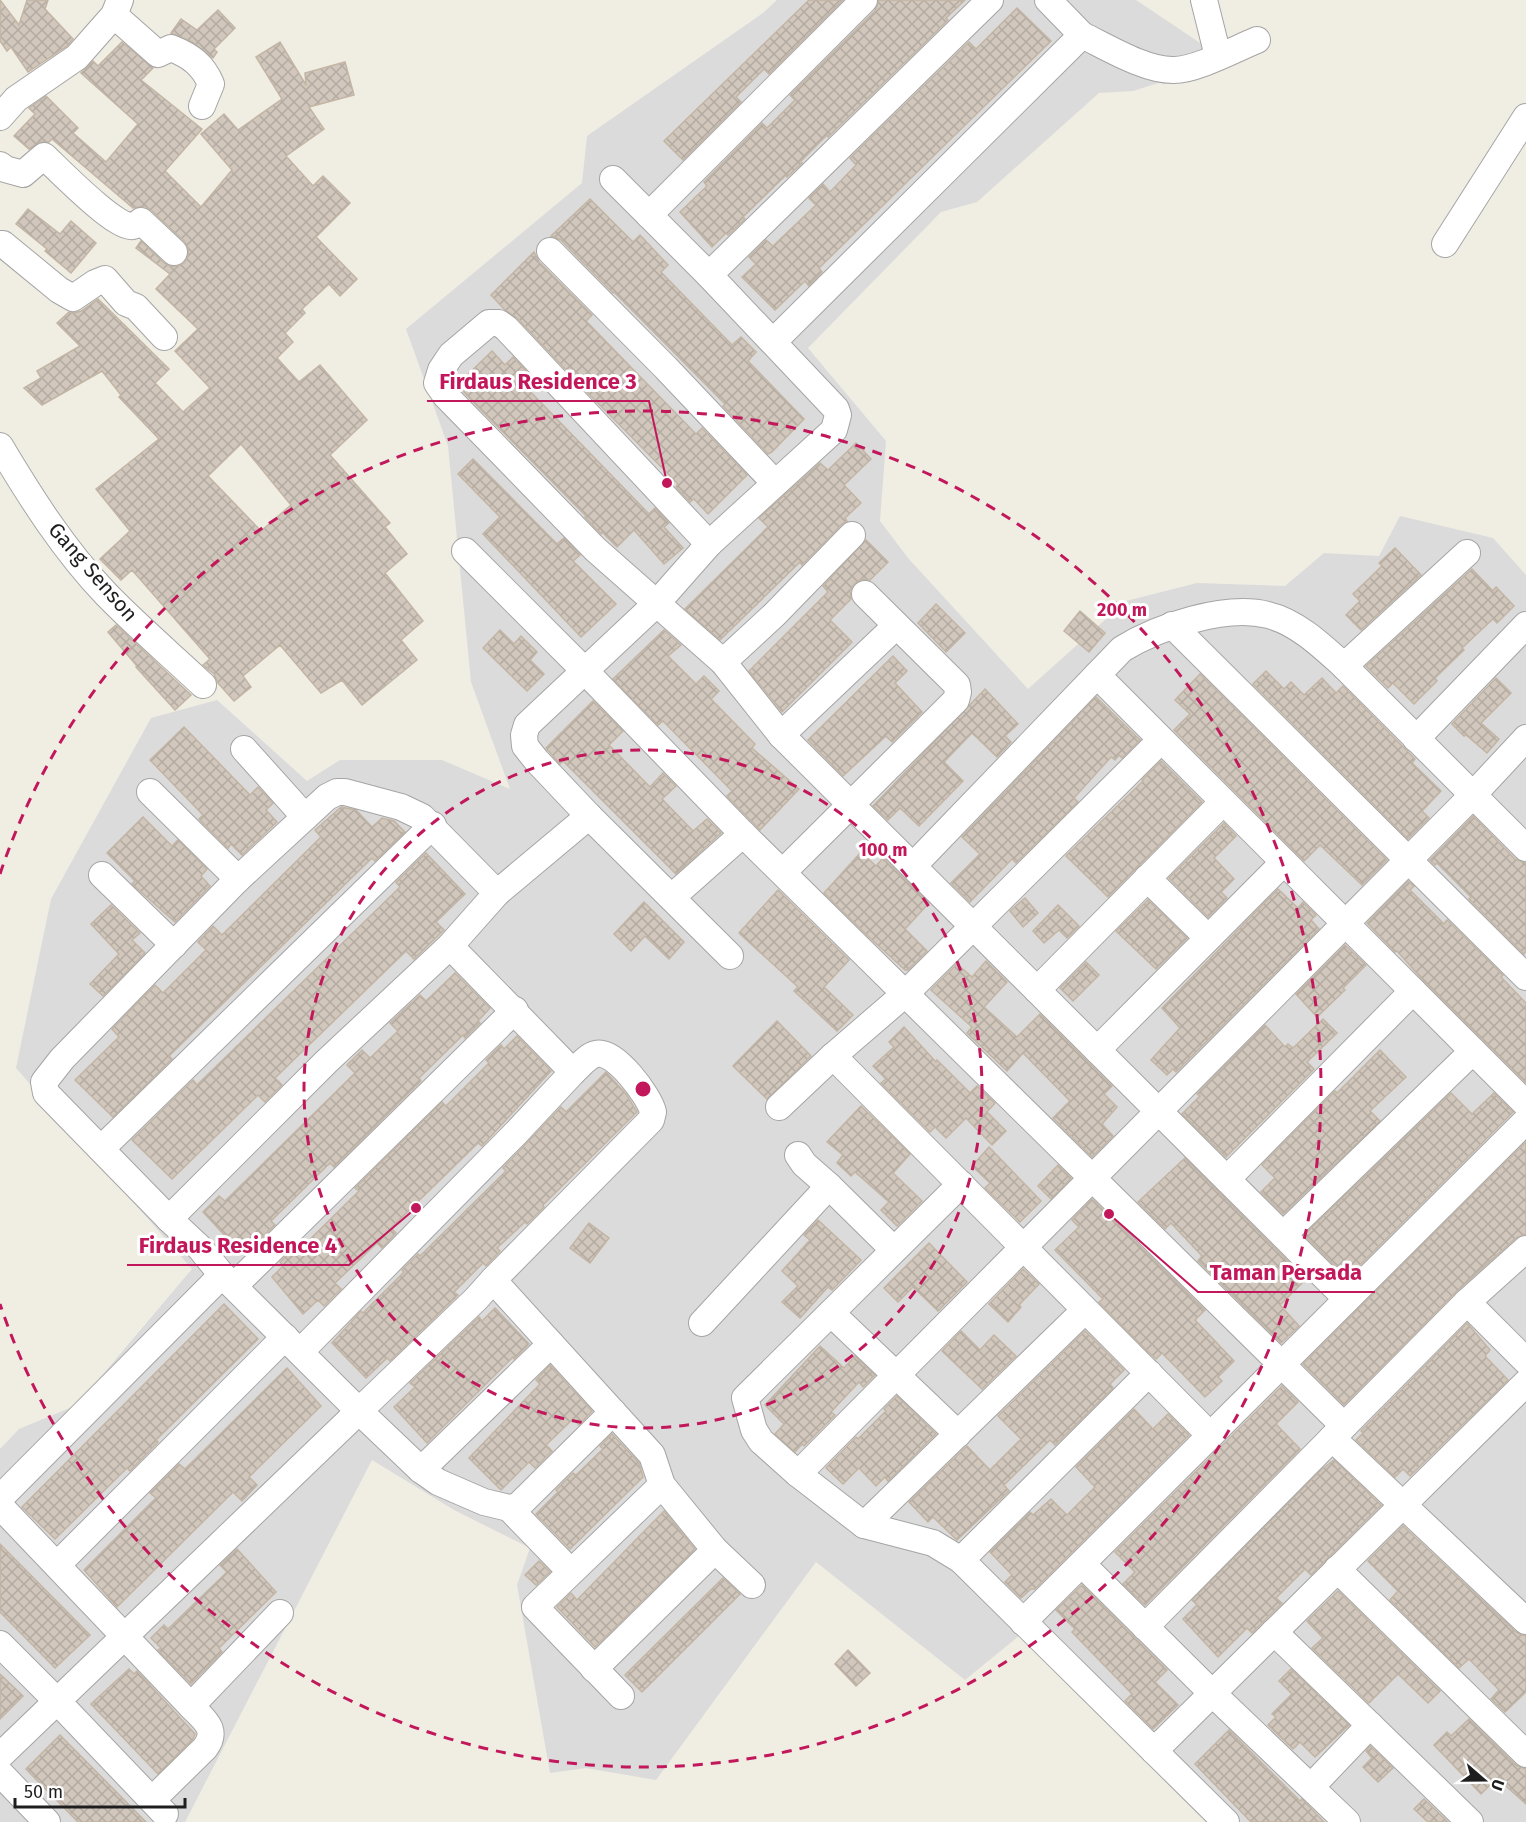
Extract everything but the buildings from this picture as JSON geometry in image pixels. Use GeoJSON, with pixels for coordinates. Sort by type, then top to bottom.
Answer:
{"type":"FeatureCollection","features":[{"type":"Feature","properties":{"kind":"street"},"geometry":{"type":"LineString","coordinates":[[650,215],[864,0]]}},
{"type":"Feature","properties":{"kind":"street"},"geometry":{"type":"LineString","coordinates":[[710,275],[990,0]]}},
{"type":"Feature","properties":{"kind":"street"},"geometry":{"type":"LineString","coordinates":[[1048,0],[1082,35],[1139,62],[1174,70],[1195,65],[1257,40]]}},
{"type":"Feature","properties":{"kind":"street"},"geometry":{"type":"LineString","coordinates":[[1204,0],[1218,56]]}},
{"type":"Feature","properties":{"kind":"street"},"geometry":{"type":"LineString","coordinates":[[0,117],[16,99],[77,57],[117,7],[158,54],[171,48],[182,52],[204,69],[211,84],[202,106]]}},
{"type":"Feature","properties":{"kind":"street"},"geometry":{"type":"LineString","coordinates":[[773,342],[1082,35]]}},
{"type":"Feature","properties":{"kind":"street"},"geometry":{"type":"LineString","coordinates":[[1445,244],[1526,117]]}},
{"type":"Feature","properties":{"kind":"street"},"geometry":{"type":"LineString","coordinates":[[0,165],[5,169],[23,174],[44,156],[110,218],[127,226],[134,226],[141,221],[174,252]]}},
{"type":"Feature","properties":{"kind":"street"},"geometry":{"type":"LineString","coordinates":[[613,179],[710,275],[836,409],[838,415],[834,430],[709,544],[657,603],[527,725],[524,735],[525,746],[588,816],[730,956]]}},
{"type":"Feature","properties":{"kind":"street"},"geometry":{"type":"LineString","coordinates":[[0,244],[3,244],[59,290],[73,298],[105,279],[126,303],[136,307],[164,337]]}},
{"type":"Feature","properties":{"kind":"street"},"geometry":{"type":"LineString","coordinates":[[550,251],[666,368],[774,483]]}},
{"type":"Feature","properties":{"kind":"street"},"geometry":{"type":"LineString","coordinates":[[709,544],[499,323],[489,323],[451,355],[441,370],[437,383],[446,396],[595,549],[723,662],[782,735],[1347,1299]]}},
{"type":"Feature","properties":{"kind":"street","name":"Gang Senson"},"geometry":{"type":"LineString","coordinates":[[0,446],[57,535],[105,593],[203,685]]}},
{"type":"Feature","properties":{"kind":"street"},"geometry":{"type":"LineString","coordinates":[[723,662],[774,615],[852,535]]}},
{"type":"Feature","properties":{"kind":"street"},"geometry":{"type":"LineString","coordinates":[[465,551],[743,834],[1281,1364],[1403,1505],[1526,1621]]}},
{"type":"Feature","properties":{"kind":"street"},"geometry":{"type":"LineString","coordinates":[[1344,666],[1467,553]]}},
{"type":"Feature","properties":{"kind":"street"},"geometry":{"type":"LineString","coordinates":[[783,872],[956,700],[957,685],[865,594]]}},
{"type":"Feature","properties":{"kind":"street"},"geometry":{"type":"LineString","coordinates":[[913,866],[1122,649],[1142,636],[1172,625],[1244,611],[1269,615],[1317,641],[1526,848]]}},
{"type":"Feature","properties":{"kind":"street"},"geometry":{"type":"LineString","coordinates":[[1172,625],[1526,977]]}},
{"type":"Feature","properties":{"kind":"street"},"geometry":{"type":"LineString","coordinates":[[1416,740],[1526,625]]}},
{"type":"Feature","properties":{"kind":"street"},"geometry":{"type":"LineString","coordinates":[[782,735],[896,626]]}},
{"type":"Feature","properties":{"kind":"street"},"geometry":{"type":"LineString","coordinates":[[1097,675],[1526,1104]]}},
{"type":"Feature","properties":{"kind":"street"},"geometry":{"type":"LineString","coordinates":[[798,1474],[1408,861],[1526,738]]}},
{"type":"Feature","properties":{"kind":"street"},"geometry":{"type":"LineString","coordinates":[[779,1107],[833,1056],[906,993],[1161,740]]}},
{"type":"Feature","properties":{"kind":"street"},"geometry":{"type":"LineString","coordinates":[[244,749],[305,817]]}},
{"type":"Feature","properties":{"kind":"street"},"geometry":{"type":"LineString","coordinates":[[150,792],[238,879]]}},
{"type":"Feature","properties":{"kind":"street"},"geometry":{"type":"LineString","coordinates":[[497,893],[433,825],[422,817],[401,807],[345,792],[336,792],[327,796],[238,879],[62,1059],[44,1082],[46,1093],[200,1248],[228,1281],[359,1411],[421,1470],[438,1482],[484,1502],[509,1508],[518,1506],[613,1412]]}},
{"type":"Feature","properties":{"kind":"street"},"geometry":{"type":"LineString","coordinates":[[1037,990],[1223,802]]}},
{"type":"Feature","properties":{"kind":"street"},"geometry":{"type":"LineString","coordinates":[[169,1219],[326,1062],[450,946],[497,893],[588,816]]}},
{"type":"Feature","properties":{"kind":"street"},"geometry":{"type":"LineString","coordinates":[[102,1148],[433,825]]}},
{"type":"Feature","properties":{"kind":"street"},"geometry":{"type":"LineString","coordinates":[[672,897],[743,834]]}},
{"type":"Feature","properties":{"kind":"street"},"geometry":{"type":"LineString","coordinates":[[1097,1050],[1284,862]]}},
{"type":"Feature","properties":{"kind":"street"},"geometry":{"type":"LineString","coordinates":[[102,875],[174,945]]}},
{"type":"Feature","properties":{"kind":"street"},"geometry":{"type":"LineString","coordinates":[[1147,878],[1208,938]]}},
{"type":"Feature","properties":{"kind":"street"},"geometry":{"type":"LineString","coordinates":[[450,946],[515,1010],[573,1072]]}},
{"type":"Feature","properties":{"kind":"street"},"geometry":{"type":"LineString","coordinates":[[1227,1179],[1413,991]]}},
{"type":"Feature","properties":{"kind":"street"},"geometry":{"type":"LineString","coordinates":[[0,1498],[515,1010]]}},
{"type":"Feature","properties":{"kind":"street"},"geometry":{"type":"LineString","coordinates":[[1283,1236],[1473,1051]]}},
{"type":"Feature","properties":{"kind":"street"},"geometry":{"type":"LineString","coordinates":[[0,1756],[359,1411],[651,1120],[653,1112],[647,1095],[614,1058],[597,1053],[587,1059],[516,1133],[57,1565]]}},
{"type":"Feature","properties":{"kind":"street"},"geometry":{"type":"LineString","coordinates":[[833,1056],[1210,1435]]}},
{"type":"Feature","properties":{"kind":"street"},"geometry":{"type":"LineString","coordinates":[[1023,1622],[1526,1121]]}},
{"type":"Feature","properties":{"kind":"street"},"geometry":{"type":"LineString","coordinates":[[798,1155],[804,1164],[894,1250]]}},
{"type":"Feature","properties":{"kind":"street"},"geometry":{"type":"LineString","coordinates":[[961,1184],[745,1398],[757,1435],[798,1474],[864,1525],[933,1543],[961,1560],[1226,1822]]}},
{"type":"Feature","properties":{"kind":"street"},"geometry":{"type":"LineString","coordinates":[[702,1323],[829,1186]]}},
{"type":"Feature","properties":{"kind":"street"},"geometry":{"type":"LineString","coordinates":[[1145,1627],[1467,1302],[1526,1249]]}},
{"type":"Feature","properties":{"kind":"street"},"geometry":{"type":"LineString","coordinates":[[493,1280],[510,1302],[652,1455],[662,1485],[715,1550],[752,1585]]}},
{"type":"Feature","properties":{"kind":"street"},"geometry":{"type":"LineString","coordinates":[[1467,1302],[1526,1360]]}},
{"type":"Feature","properties":{"kind":"street"},"geometry":{"type":"LineString","coordinates":[[864,1525],[1085,1310]]}},
{"type":"Feature","properties":{"kind":"street"},"geometry":{"type":"LineString","coordinates":[[831,1313],[958,1434]]}},
{"type":"Feature","properties":{"kind":"street"},"geometry":{"type":"LineString","coordinates":[[421,1470],[551,1344]]}},
{"type":"Feature","properties":{"kind":"street"},"geometry":{"type":"LineString","coordinates":[[961,1560],[1149,1373]]}},
{"type":"Feature","properties":{"kind":"street"},"geometry":{"type":"LineString","coordinates":[[1154,1751],[1526,1383]]}},
{"type":"Feature","properties":{"kind":"street"},"geometry":{"type":"LineString","coordinates":[[621,1696],[535,1607],[662,1485]]}},
{"type":"Feature","properties":{"kind":"street"},"geometry":{"type":"LineString","coordinates":[[0,1506],[191,1706],[211,1731],[211,1739],[158,1807],[0,1644]]}},
{"type":"Feature","properties":{"kind":"street"},"geometry":{"type":"LineString","coordinates":[[509,1508],[572,1572]]}},
{"type":"Feature","properties":{"kind":"street"},"geometry":{"type":"LineString","coordinates":[[594,1669],[715,1550]]}},
{"type":"Feature","properties":{"kind":"street"},"geometry":{"type":"LineString","coordinates":[[1082,1564],[1347,1822]]}},
{"type":"Feature","properties":{"kind":"street"},"geometry":{"type":"LineString","coordinates":[[1337,1569],[1526,1754]]}},
{"type":"Feature","properties":{"kind":"street"},"geometry":{"type":"LineString","coordinates":[[191,1706],[280,1613]]}},
{"type":"Feature","properties":{"kind":"street"},"geometry":{"type":"LineString","coordinates":[[1274,1632],[1470,1822]]}},
{"type":"Feature","properties":{"kind":"street"},"geometry":{"type":"LineString","coordinates":[[1311,1787],[1370,1725]]}},
{"type":"Feature","properties":{"kind":"street"},"geometry":{"type":"LineString","coordinates":[[0,1773],[47,1822]]}},
{"type":"Feature","properties":{"kind":"shaded area"},"geometry":{"type":"Polygon","coordinates":[[[777,0],[1136,0],[1227,61],[1133,91],[1099,93],[977,202],[941,212],[808,348],[886,441],[880,521],[908,558],[1028,689],[1126,601],[1197,583],[1285,586],[1324,553],[1379,556],[1400,516],[1493,538],[1526,575],[1526,1822],[1206,1822],[1020,1635],[965,1680],[816,1562],[656,1780],[586,1768],[550,1773],[517,1585],[530,1548],[454,1510],[372,1460],[185,1822],[0,1822],[0,1449],[19,1429],[77,1405],[192,1269],[16,1068],[51,899],[151,718],[217,700],[307,781],[340,760],[442,760],[510,789],[471,682],[448,446],[406,329],[582,183],[587,136],[763,13],[777,0]]]}},
{"type":"Feature","properties":{"kind":"place","name":"Firdaus Residence 3"},"geometry":{"type":"Point","coordinates":[667,483]}},
{"type":"Feature","properties":{"kind":"place","name":"Firdaus Residence 4"},"geometry":{"type":"Point","coordinates":[416,1208]}},
{"type":"Feature","properties":{"kind":"place","name":"Taman Persada"},"geometry":{"type":"Point","coordinates":[1109,1214]}}]}
